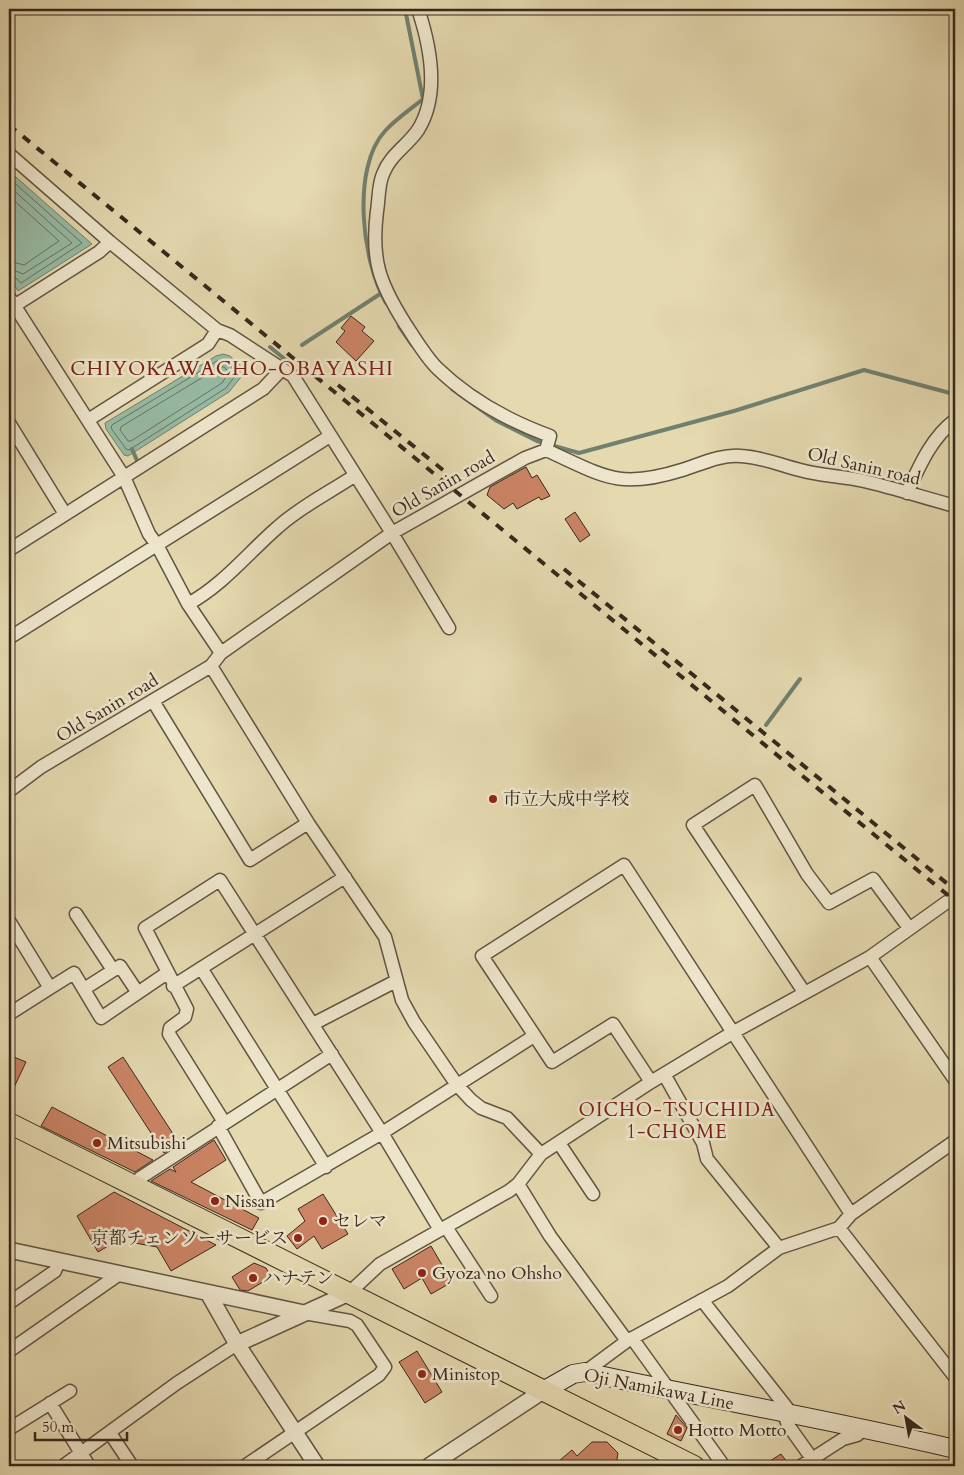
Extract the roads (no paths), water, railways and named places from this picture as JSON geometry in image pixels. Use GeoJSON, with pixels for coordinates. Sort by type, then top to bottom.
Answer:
{"type":"FeatureCollection","features":[{"type":"Feature","properties":{"kind":"highway"},"geometry":{"type":"LineString","coordinates":[[9,1123],[694,1466]]}},
{"type":"Feature","properties":{"kind":"main road","name":"Oji Namikawa Line"},"geometry":{"type":"LineString","coordinates":[[543,1391],[573,1374],[586,1372],[784,1414],[865,1428],[955,1449]]}},
{"type":"Feature","properties":{"kind":"street"},"geometry":{"type":"LineString","coordinates":[[418,9],[428,39],[429,106],[418,130],[396,152],[382,175],[374,234],[377,265],[385,290],[436,367],[478,400],[516,424],[550,436],[546,450]]}},
{"type":"Feature","properties":{"kind":"street"},"geometry":{"type":"LineString","coordinates":[[9,154],[110,242],[217,330],[230,335],[293,376],[354,476],[392,533],[449,628]]}},
{"type":"Feature","properties":{"kind":"street"},"geometry":{"type":"LineString","coordinates":[[110,242],[99,252],[11,304],[124,477],[149,534],[157,545],[188,604],[221,653]]}},
{"type":"Feature","properties":{"kind":"street"},"geometry":{"type":"LineString","coordinates":[[88,420],[208,344],[217,330]]}},
{"type":"Feature","properties":{"kind":"street"},"geometry":{"type":"LineString","coordinates":[[10,547],[263,389],[282,369]]}},
{"type":"Feature","properties":{"kind":"street"},"geometry":{"type":"LineString","coordinates":[[907,493],[923,457],[940,434],[955,420]]}},
{"type":"Feature","properties":{"kind":"street"},"geometry":{"type":"LineString","coordinates":[[9,423],[65,514]]}},
{"type":"Feature","properties":{"kind":"street"},"geometry":{"type":"LineString","coordinates":[[9,638],[330,436]]}},
{"type":"Feature","properties":{"kind":"street","name":"Old Sanin road"},"geometry":{"type":"LineString","coordinates":[[9,791],[41,767],[211,666],[221,653],[392,533],[525,458],[546,450],[583,465],[600,476],[628,481],[653,479],[720,457],[738,455],[762,458],[801,471],[863,481],[955,506]]}},
{"type":"Feature","properties":{"kind":"street"},"geometry":{"type":"LineString","coordinates":[[188,604],[204,596],[223,580],[280,526],[354,476]]}},
{"type":"Feature","properties":{"kind":"street"},"geometry":{"type":"LineString","coordinates":[[211,666],[308,823],[385,937],[392,956],[396,981],[402,1000],[414,1022],[457,1085],[481,1108],[507,1118],[515,1124],[541,1154]]}},
{"type":"Feature","properties":{"kind":"street"},"geometry":{"type":"LineString","coordinates":[[154,701],[250,860],[308,823]]}},
{"type":"Feature","properties":{"kind":"street"},"geometry":{"type":"LineString","coordinates":[[804,992],[694,825],[755,785],[807,874],[830,903],[873,879],[909,928]]}},
{"type":"Feature","properties":{"kind":"street"},"geometry":{"type":"LineString","coordinates":[[651,1082],[613,1024],[552,1062],[482,956],[624,865],[732,1034],[851,1214]]}},
{"type":"Feature","properties":{"kind":"street"},"geometry":{"type":"LineString","coordinates":[[173,986],[345,877]]}},
{"type":"Feature","properties":{"kind":"street"},"geometry":{"type":"LineString","coordinates":[[490,1296],[443,1229],[382,1133],[313,1024],[220,880],[145,928],[173,986],[187,1009],[185,1017],[170,1028],[169,1034],[221,1124],[261,1204],[382,1133],[534,1036]]}},
{"type":"Feature","properties":{"kind":"street"},"geometry":{"type":"LineString","coordinates":[[63,1466],[177,1383],[237,1344],[349,1293],[380,1264],[518,1184],[541,1154],[651,1082],[804,992],[870,956],[947,902]]}},
{"type":"Feature","properties":{"kind":"street"},"geometry":{"type":"LineString","coordinates":[[76,914],[113,970]]}},
{"type":"Feature","properties":{"kind":"street"},"geometry":{"type":"LineString","coordinates":[[9,921],[50,988]]}},
{"type":"Feature","properties":{"kind":"street"},"geometry":{"type":"LineString","coordinates":[[870,956],[955,1080]]}},
{"type":"Feature","properties":{"kind":"street"},"geometry":{"type":"LineString","coordinates":[[84,989],[120,966],[138,993]]}},
{"type":"Feature","properties":{"kind":"street"},"geometry":{"type":"LineString","coordinates":[[201,968],[326,1167]]}},
{"type":"Feature","properties":{"kind":"street"},"geometry":{"type":"LineString","coordinates":[[9,1014],[74,973],[101,1018],[167,973]]}},
{"type":"Feature","properties":{"kind":"street"},"geometry":{"type":"LineString","coordinates":[[313,1024],[396,981]]}},
{"type":"Feature","properties":{"kind":"street"},"geometry":{"type":"LineString","coordinates":[[134,1187],[140,1178],[332,1054]]}},
{"type":"Feature","properties":{"kind":"street"},"geometry":{"type":"LineString","coordinates":[[664,1074],[703,1143],[707,1159],[779,1248]]}},
{"type":"Feature","properties":{"kind":"street"},"geometry":{"type":"LineString","coordinates":[[586,1372],[630,1339],[728,1286],[779,1248],[839,1228],[851,1214],[955,1141]]}},
{"type":"Feature","properties":{"kind":"street"},"geometry":{"type":"LineString","coordinates":[[559,1143],[592,1194]]}},
{"type":"Feature","properties":{"kind":"street"},"geometry":{"type":"LineString","coordinates":[[518,1184],[550,1236],[630,1339],[721,1462],[721,1466]]}},
{"type":"Feature","properties":{"kind":"street"},"geometry":{"type":"LineString","coordinates":[[839,1228],[955,1374]]}},
{"type":"Feature","properties":{"kind":"street"},"geometry":{"type":"LineString","coordinates":[[9,1250],[118,1275],[350,1321],[357,1325],[385,1367],[379,1375],[245,1466]]}},
{"type":"Feature","properties":{"kind":"street"},"geometry":{"type":"LineString","coordinates":[[9,1302],[55,1271],[59,1261]]}},
{"type":"Feature","properties":{"kind":"street"},"geometry":{"type":"LineString","coordinates":[[9,1351],[118,1275]]}},
{"type":"Feature","properties":{"kind":"street"},"geometry":{"type":"LineString","coordinates":[[208,1293],[237,1344],[317,1466]]}},
{"type":"Feature","properties":{"kind":"street"},"geometry":{"type":"LineString","coordinates":[[702,1300],[787,1408],[784,1414],[788,1425],[808,1453]]}},
{"type":"Feature","properties":{"kind":"street"},"geometry":{"type":"LineString","coordinates":[[9,1429],[70,1391]]}},
{"type":"Feature","properties":{"kind":"street"},"geometry":{"type":"LineString","coordinates":[[429,1466],[543,1391]]}},
{"type":"Feature","properties":{"kind":"street"},"geometry":{"type":"LineString","coordinates":[[50,1403],[90,1466]]}},
{"type":"Feature","properties":{"kind":"street"},"geometry":{"type":"LineString","coordinates":[[801,1466],[843,1439],[857,1435],[865,1428]]}},
{"type":"Feature","properties":{"kind":"street"},"geometry":{"type":"LineString","coordinates":[[110,1433],[132,1466]]}},
{"type":"Feature","properties":{"kind":"water"},"geometry":{"type":"Polygon","coordinates":[[[9,171],[92,244],[18,291],[9,276],[9,171]]]}},
{"type":"Feature","properties":{"kind":"water"},"geometry":{"type":"Polygon","coordinates":[[[223,354],[230,356],[246,371],[229,392],[128,456],[124,455],[106,429],[105,423],[216,356],[223,354]]]}},
{"type":"Feature","properties":{"kind":"waterway"},"geometry":{"type":"LineString","coordinates":[[386,303],[371,264],[366,240],[364,191],[367,168],[374,147],[389,127],[423,99],[405,9]]}},
{"type":"Feature","properties":{"kind":"waterway"},"geometry":{"type":"LineString","coordinates":[[302,345],[380,294]]}},
{"type":"Feature","properties":{"kind":"waterway"},"geometry":{"type":"LineString","coordinates":[[399,326],[412,345]]}},
{"type":"Feature","properties":{"kind":"waterway"},"geometry":{"type":"LineString","coordinates":[[270,347],[287,361]]}},
{"type":"Feature","properties":{"kind":"waterway"},"geometry":{"type":"LineString","coordinates":[[452,389],[497,421],[537,441],[579,453],[734,411],[864,370],[955,393]]}},
{"type":"Feature","properties":{"kind":"waterway"},"geometry":{"type":"LineString","coordinates":[[132,449],[138,463]]}},
{"type":"Feature","properties":{"kind":"waterway"},"geometry":{"type":"LineString","coordinates":[[766,725],[800,679]]}},
{"type":"Feature","properties":{"kind":"tunnel"},"geometry":{"type":"LineString","coordinates":[[947,902],[955,896]]}},
{"type":"Feature","properties":{"kind":"railway"},"geometry":{"type":"LineString","coordinates":[[9,125],[955,901]]}},
{"type":"Feature","properties":{"kind":"railway"},"geometry":{"type":"LineString","coordinates":[[338,385],[464,487]]}},
{"type":"Feature","properties":{"kind":"railway"},"geometry":{"type":"LineString","coordinates":[[564,569],[955,890]]}},
{"type":"Feature","properties":{"kind":"place","name":"市立大成中学校"},"geometry":{"type":"Point","coordinates":[493,799]}},
{"type":"Feature","properties":{"kind":"place","name":"Mitsubishi"},"geometry":{"type":"Point","coordinates":[97,1143]}},
{"type":"Feature","properties":{"kind":"place","name":"Nissan"},"geometry":{"type":"Point","coordinates":[215,1201]}},
{"type":"Feature","properties":{"kind":"place","name":"セレマ"},"geometry":{"type":"Point","coordinates":[323,1221]}},
{"type":"Feature","properties":{"kind":"place","name":"京都チェンソーサービス"},"geometry":{"type":"Point","coordinates":[298,1238]}},
{"type":"Feature","properties":{"kind":"place","name":"Gyoza no Ohsho"},"geometry":{"type":"Point","coordinates":[422,1273]}},
{"type":"Feature","properties":{"kind":"place","name":"ハナテン"},"geometry":{"type":"Point","coordinates":[253,1278]}},
{"type":"Feature","properties":{"kind":"place","name":"Ministop"},"geometry":{"type":"Point","coordinates":[422,1374]}},
{"type":"Feature","properties":{"kind":"place","name":"Hotto Motto"},"geometry":{"type":"Point","coordinates":[678,1430]}},
{"type":"Feature","properties":{"kind":"district","name":"CHIYOKAWACHO-OBAYASHI"},"geometry":{"type":"Point","coordinates":[232,368]}},
{"type":"Feature","properties":{"kind":"district","name":"OICHO-TSUCHIDA 1-CHOME"},"geometry":{"type":"Point","coordinates":[677,1120]}}]}
